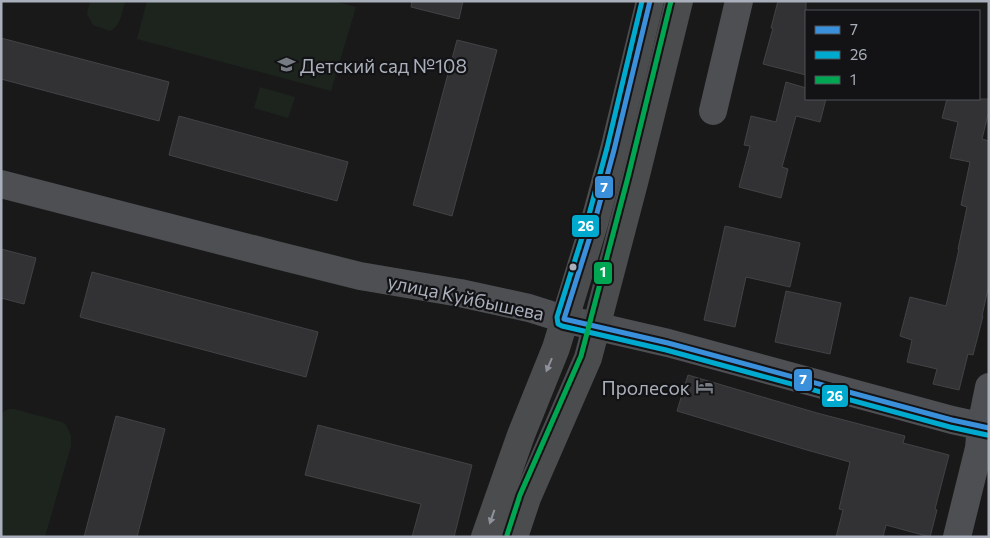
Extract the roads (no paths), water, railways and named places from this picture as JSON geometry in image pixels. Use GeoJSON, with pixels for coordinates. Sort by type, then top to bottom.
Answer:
{"type":"FeatureCollection","features":[{"type":"Feature","properties":{"kind":"main road"},"geometry":{"type":"LineString","coordinates":[[485,537],[521,435],[556,348],[594,224],[650,1]]}},
{"type":"Feature","properties":{"kind":"main road"},"geometry":{"type":"LineString","coordinates":[[514,537],[527,498],[588,358],[679,1]]}},
{"type":"Feature","properties":{"kind":"street"},"geometry":{"type":"LineString","coordinates":[[713,111],[739,1]]}},
{"type":"Feature","properties":{"kind":"street","name":"улица Куйбышева"},"geometry":{"type":"LineString","coordinates":[[1,184],[360,276],[460,293],[530,308],[564,319],[668,343],[985,428]]}},
{"type":"Feature","properties":{"kind":"street"},"geometry":{"type":"LineString","coordinates":[[957,537],[985,428],[989,387]]}},
{"type":"Feature","properties":{"kind":"place","name":"Детский сад №108"},"geometry":{"type":"Point","coordinates":[286,65]}},
{"type":"Feature","properties":{"kind":"place","name":"Пролесок"},"geometry":{"type":"Point","coordinates":[704,387]}}]}
